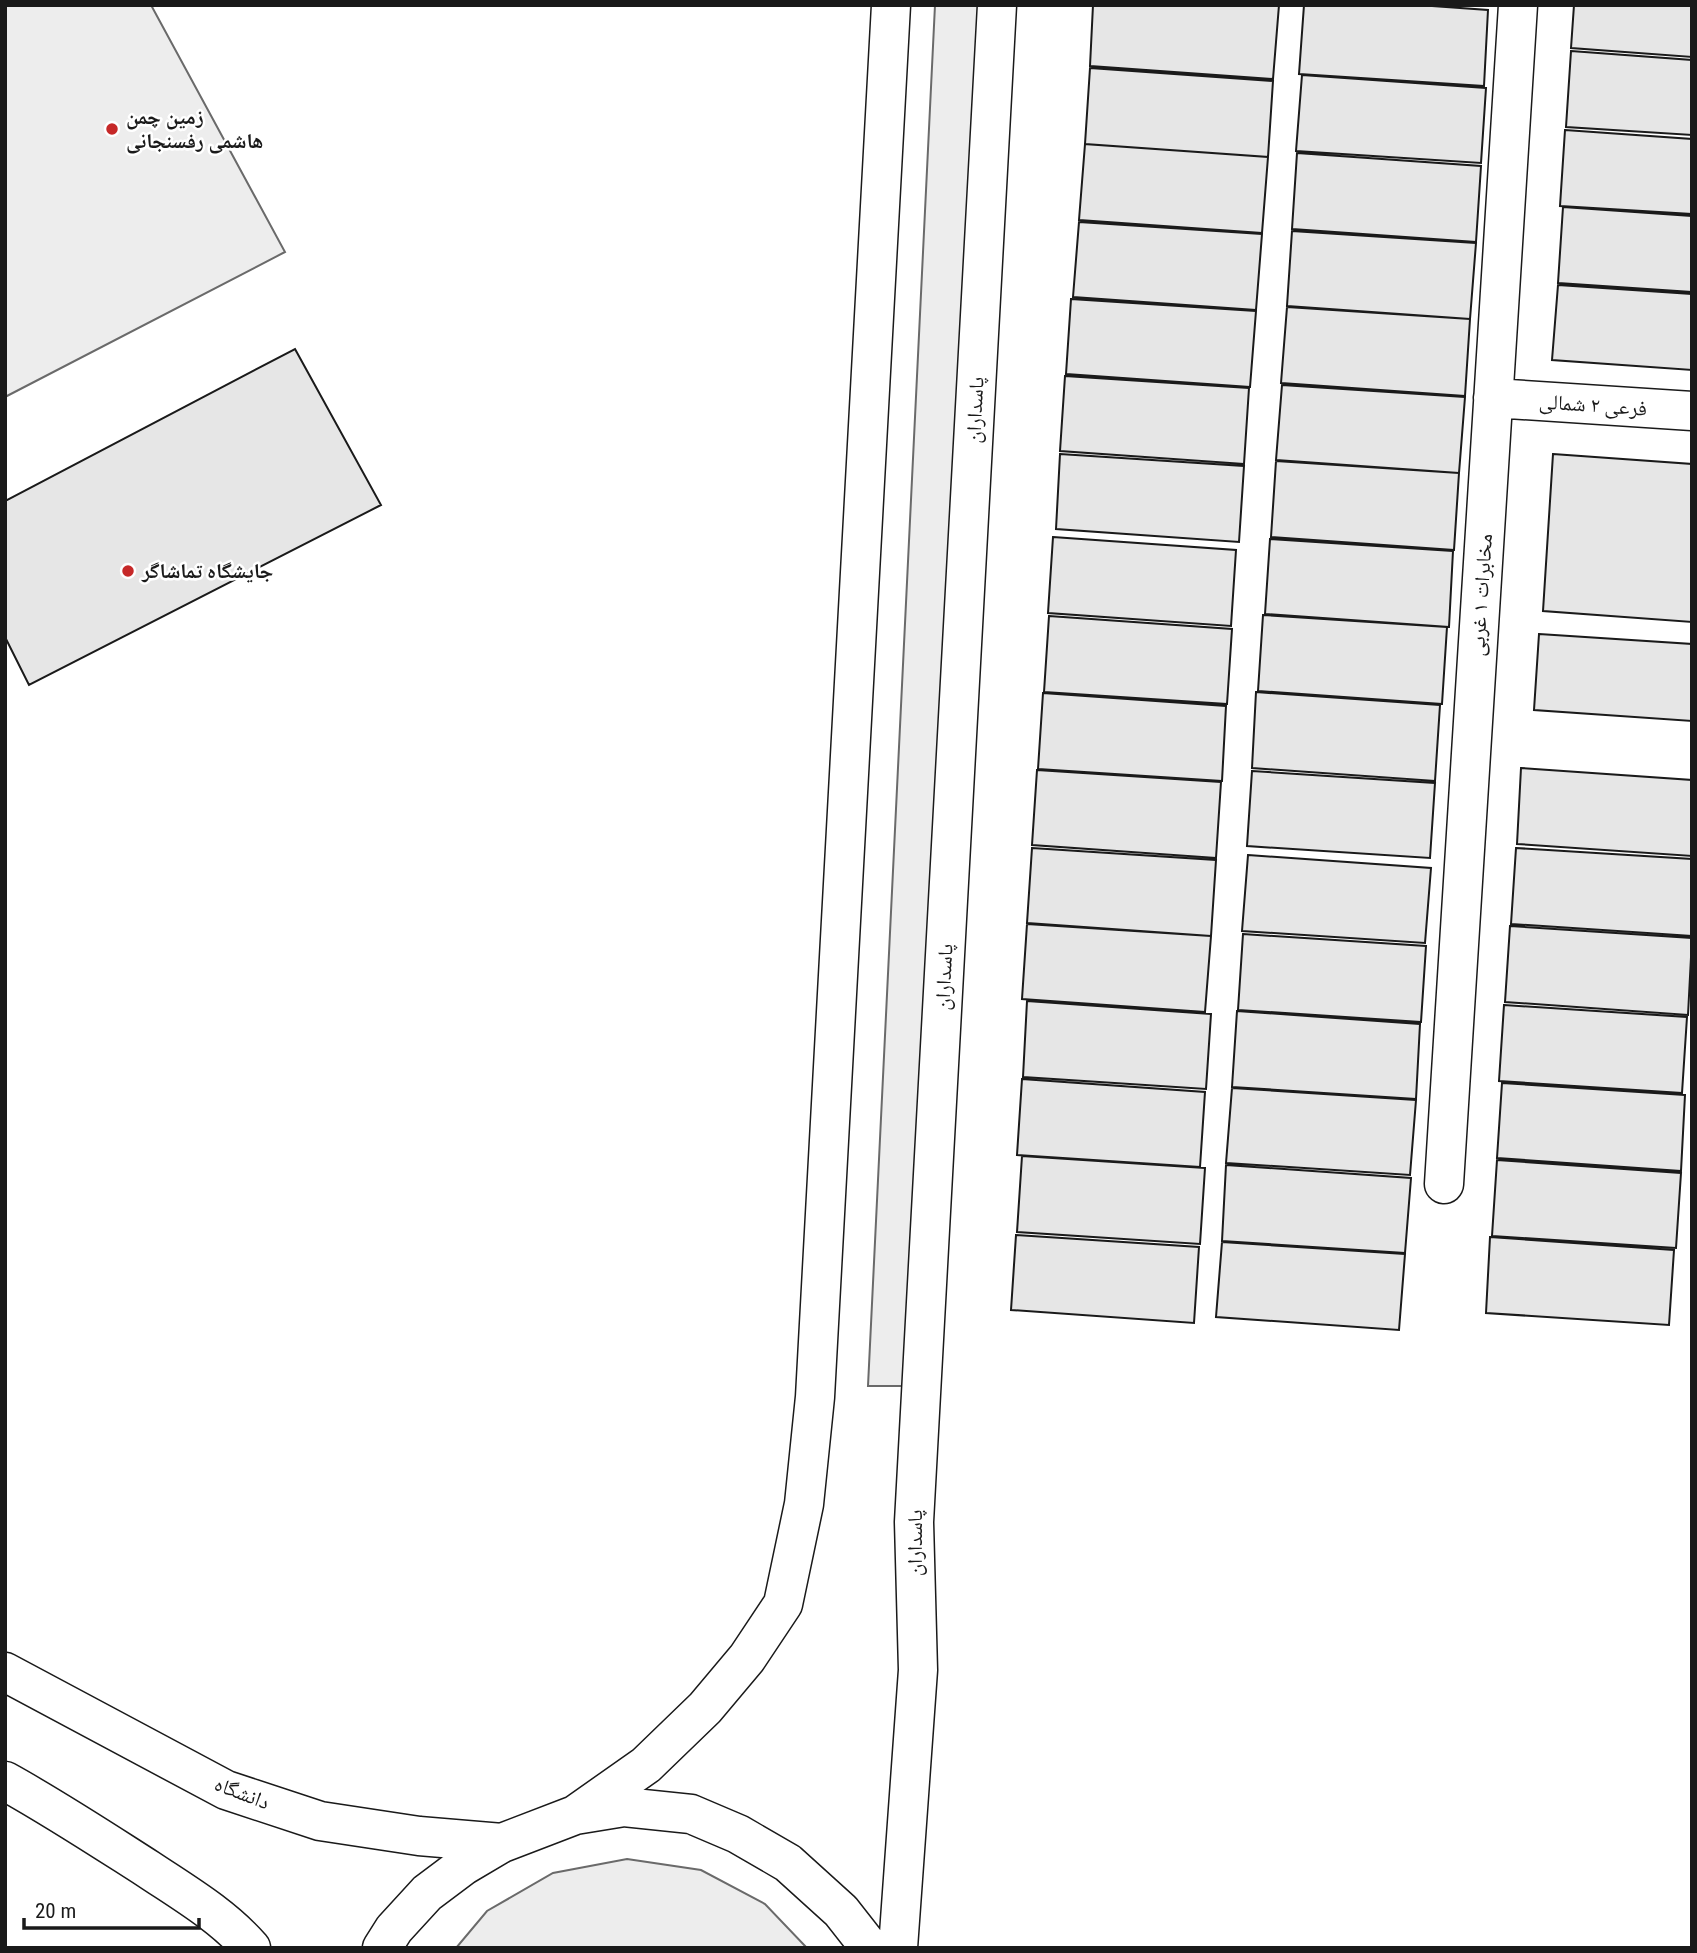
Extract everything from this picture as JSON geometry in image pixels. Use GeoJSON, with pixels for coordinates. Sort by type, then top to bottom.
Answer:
{"type":"FeatureCollection","features":[{"type":"Feature","properties":{"kind":"main road"},"geometry":{"type":"LineString","coordinates":[[575,1815],[646,1765],[705,1708],[747,1658],[783,1604],[804,1504],[815,1397],[891,5]]}},
{"type":"Feature","properties":{"kind":"main road","name":"پاسداران"},"geometry":{"type":"LineString","coordinates":[[898,1948],[918,1670],[914,1522],[997,5]]}},
{"type":"Feature","properties":{"kind":"main road","name":"مخابرات ۱ غربی"},"geometry":{"type":"LineString","coordinates":[[1444,1184],[1518,5]]}},
{"type":"Feature","properties":{"kind":"main road","name":"فرعی ۲ شمالی"},"geometry":{"type":"LineString","coordinates":[[1493,398],[1692,411]]}},
{"type":"Feature","properties":{"kind":"main road","name":"دانشگاه"},"geometry":{"type":"LineString","coordinates":[[5,1672],[226,1790],[320,1821],[419,1836],[502,1843]]}},
{"type":"Feature","properties":{"kind":"main road"},"geometry":{"type":"LineString","coordinates":[[5,1781],[58,1811],[186,1894],[233,1928],[251,1948]]}},
{"type":"Feature","properties":{"kind":"main road"},"geometry":{"type":"LineString","coordinates":[[382,1948],[394,1929],[427,1892],[502,1843],[575,1815],[624,1807],[691,1814],[738,1834],[788,1863],[841,1911],[870,1948]]}},
{"type":"Feature","properties":{"kind":"shaded area","name":"زمین چمن هاشمی رفسنجانی"},"geometry":{"type":"Polygon","coordinates":[[[5,5],[151,5],[285,252],[5,397],[5,5]]]}},
{"type":"Feature","properties":{"kind":"shaded area"},"geometry":{"type":"Polygon","coordinates":[[[935,5],[984,5],[912,1386],[868,1386],[935,5]]]}},
{"type":"Feature","properties":{"kind":"shaded area"},"geometry":{"type":"Polygon","coordinates":[[[627,1859],[701,1870],[765,1904],[807,1948],[456,1948],[487,1911],[553,1873],[627,1859]]]}},
{"type":"Feature","properties":{"kind":"building"},"geometry":{"type":"Polygon","coordinates":[[[1093,5],[1279,5],[1273,79],[1090,66],[1093,5]]]}},
{"type":"Feature","properties":{"kind":"building"},"geometry":{"type":"Polygon","coordinates":[[[1304,5],[1418,5],[1488,10],[1484,86],[1299,74],[1304,5]]]}},
{"type":"Feature","properties":{"kind":"building"},"geometry":{"type":"Polygon","coordinates":[[[1574,5],[1692,5],[1692,57],[1571,48],[1574,5]]]}},
{"type":"Feature","properties":{"kind":"building"},"geometry":{"type":"Polygon","coordinates":[[[1571,51],[1692,60],[1692,135],[1566,127],[1571,51]]]}},
{"type":"Feature","properties":{"kind":"building"},"geometry":{"type":"Polygon","coordinates":[[[1090,68],[1273,81],[1268,157],[1085,144],[1090,68]]]}},
{"type":"Feature","properties":{"kind":"building"},"geometry":{"type":"Polygon","coordinates":[[[1302,75],[1486,88],[1481,163],[1296,151],[1302,75]]]}},
{"type":"Feature","properties":{"kind":"building"},"geometry":{"type":"Polygon","coordinates":[[[1565,130],[1692,139],[1692,214],[1560,206],[1565,130]]]}},
{"type":"Feature","properties":{"kind":"building"},"geometry":{"type":"Polygon","coordinates":[[[1085,144],[1268,157],[1262,233],[1079,220],[1085,144]]]}},
{"type":"Feature","properties":{"kind":"building"},"geometry":{"type":"Polygon","coordinates":[[[1297,153],[1481,166],[1476,242],[1292,229],[1297,153]]]}},
{"type":"Feature","properties":{"kind":"building"},"geometry":{"type":"Polygon","coordinates":[[[1563,207],[1692,216],[1692,292],[1558,283],[1563,207]]]}},
{"type":"Feature","properties":{"kind":"building"},"geometry":{"type":"Polygon","coordinates":[[[1079,222],[1262,234],[1256,310],[1073,297],[1079,222]]]}},
{"type":"Feature","properties":{"kind":"building"},"geometry":{"type":"Polygon","coordinates":[[[1292,231],[1476,243],[1470,319],[1287,306],[1292,231]]]}},
{"type":"Feature","properties":{"kind":"building"},"geometry":{"type":"Polygon","coordinates":[[[1558,285],[1692,294],[1692,370],[1552,360],[1558,285]]]}},
{"type":"Feature","properties":{"kind":"building"},"geometry":{"type":"Polygon","coordinates":[[[1071,299],[1256,311],[1250,387],[1066,374],[1071,299]]]}},
{"type":"Feature","properties":{"kind":"building"},"geometry":{"type":"Polygon","coordinates":[[[1287,307],[1470,319],[1465,396],[1281,383],[1287,307]]]}},
{"type":"Feature","properties":{"kind":"building","name":"جایشگاه تماشاگر"},"geometry":{"type":"Polygon","coordinates":[[[295,349],[381,505],[29,685],[5,637],[5,501],[295,349]]]}},
{"type":"Feature","properties":{"kind":"building"},"geometry":{"type":"Polygon","coordinates":[[[1065,376],[1249,388],[1244,464],[1060,451],[1065,376]]]}},
{"type":"Feature","properties":{"kind":"building"},"geometry":{"type":"Polygon","coordinates":[[[1282,385],[1465,397],[1459,473],[1276,460],[1282,385]]]}},
{"type":"Feature","properties":{"kind":"building"},"geometry":{"type":"Polygon","coordinates":[[[1060,454],[1244,466],[1239,542],[1056,529],[1060,454]]]}},
{"type":"Feature","properties":{"kind":"building"},"geometry":{"type":"Polygon","coordinates":[[[1553,454],[1692,464],[1692,622],[1543,611],[1553,454]]]}},
{"type":"Feature","properties":{"kind":"building"},"geometry":{"type":"Polygon","coordinates":[[[1276,461],[1459,473],[1454,550],[1271,537],[1276,461]]]}},
{"type":"Feature","properties":{"kind":"building"},"geometry":{"type":"Polygon","coordinates":[[[1053,537],[1236,550],[1231,626],[1048,613],[1053,537]]]}},
{"type":"Feature","properties":{"kind":"building"},"geometry":{"type":"Polygon","coordinates":[[[1270,539],[1453,551],[1449,627],[1265,614],[1270,539]]]}},
{"type":"Feature","properties":{"kind":"building"},"geometry":{"type":"Polygon","coordinates":[[[1263,615],[1447,627],[1442,704],[1258,691],[1263,615]]]}},
{"type":"Feature","properties":{"kind":"building"},"geometry":{"type":"Polygon","coordinates":[[[1049,616],[1232,629],[1227,704],[1044,692],[1049,616]]]}},
{"type":"Feature","properties":{"kind":"building"},"geometry":{"type":"Polygon","coordinates":[[[1539,634],[1692,644],[1692,721],[1534,710],[1539,634]]]}},
{"type":"Feature","properties":{"kind":"building"},"geometry":{"type":"Polygon","coordinates":[[[1256,692],[1440,705],[1435,781],[1252,768],[1256,692]]]}},
{"type":"Feature","properties":{"kind":"building"},"geometry":{"type":"Polygon","coordinates":[[[1043,693],[1226,706],[1222,781],[1038,769],[1043,693]]]}},
{"type":"Feature","properties":{"kind":"building"},"geometry":{"type":"Polygon","coordinates":[[[1521,768],[1692,780],[1692,856],[1517,844],[1521,768]]]}},
{"type":"Feature","properties":{"kind":"building"},"geometry":{"type":"Polygon","coordinates":[[[1037,770],[1221,782],[1216,858],[1032,845],[1037,770]]]}},
{"type":"Feature","properties":{"kind":"building"},"geometry":{"type":"Polygon","coordinates":[[[1252,771],[1435,783],[1430,858],[1247,846],[1252,771]]]}},
{"type":"Feature","properties":{"kind":"building"},"geometry":{"type":"Polygon","coordinates":[[[1032,848],[1216,860],[1211,936],[1027,923],[1032,848]]]}},
{"type":"Feature","properties":{"kind":"building"},"geometry":{"type":"Polygon","coordinates":[[[1516,848],[1692,859],[1692,936],[1511,924],[1516,848]]]}},
{"type":"Feature","properties":{"kind":"building"},"geometry":{"type":"Polygon","coordinates":[[[1248,855],[1431,868],[1425,943],[1242,931],[1248,855]]]}},
{"type":"Feature","properties":{"kind":"building"},"geometry":{"type":"Polygon","coordinates":[[[1027,924],[1211,936],[1205,1012],[1022,999],[1027,924]]]}},
{"type":"Feature","properties":{"kind":"building"},"geometry":{"type":"Polygon","coordinates":[[[1510,926],[1692,938],[1688,1015],[1505,1002],[1510,926]]]}},
{"type":"Feature","properties":{"kind":"building"},"geometry":{"type":"Polygon","coordinates":[[[1243,934],[1426,946],[1421,1022],[1238,1010],[1243,934]]]}},
{"type":"Feature","properties":{"kind":"building"},"geometry":{"type":"Polygon","coordinates":[[[1027,1001],[1211,1014],[1206,1089],[1023,1077],[1027,1001]]]}},
{"type":"Feature","properties":{"kind":"building"},"geometry":{"type":"Polygon","coordinates":[[[1504,1005],[1687,1017],[1682,1093],[1499,1081],[1504,1005]]]}},
{"type":"Feature","properties":{"kind":"building"},"geometry":{"type":"Polygon","coordinates":[[[1237,1011],[1420,1024],[1416,1099],[1232,1087],[1237,1011]]]}},
{"type":"Feature","properties":{"kind":"building"},"geometry":{"type":"Polygon","coordinates":[[[1022,1079],[1205,1092],[1200,1167],[1017,1155],[1022,1079]]]}},
{"type":"Feature","properties":{"kind":"building"},"geometry":{"type":"Polygon","coordinates":[[[1502,1083],[1685,1095],[1681,1171],[1497,1158],[1502,1083]]]}},
{"type":"Feature","properties":{"kind":"building"},"geometry":{"type":"Polygon","coordinates":[[[1232,1088],[1416,1100],[1410,1175],[1226,1163],[1232,1088]]]}},
{"type":"Feature","properties":{"kind":"building"},"geometry":{"type":"Polygon","coordinates":[[[1022,1156],[1205,1168],[1200,1244],[1017,1232],[1022,1156]]]}},
{"type":"Feature","properties":{"kind":"building"},"geometry":{"type":"Polygon","coordinates":[[[1497,1160],[1681,1173],[1676,1248],[1492,1236],[1497,1160]]]}},
{"type":"Feature","properties":{"kind":"building"},"geometry":{"type":"Polygon","coordinates":[[[1226,1165],[1411,1178],[1405,1253],[1222,1241],[1226,1165]]]}},
{"type":"Feature","properties":{"kind":"building"},"geometry":{"type":"Polygon","coordinates":[[[1016,1235],[1199,1247],[1194,1323],[1011,1310],[1016,1235]]]}},
{"type":"Feature","properties":{"kind":"building"},"geometry":{"type":"Polygon","coordinates":[[[1490,1237],[1674,1250],[1669,1325],[1486,1313],[1490,1237]]]}},
{"type":"Feature","properties":{"kind":"building"},"geometry":{"type":"Polygon","coordinates":[[[1222,1242],[1405,1254],[1399,1330],[1216,1317],[1222,1242]]]}},
{"type":"Feature","properties":{"kind":"place","name":"زمین چمن هاشمی رفسنجانی"},"geometry":{"type":"Point","coordinates":[112,129]}},
{"type":"Feature","properties":{"kind":"place","name":"جایشگاه تماشاگر"},"geometry":{"type":"Point","coordinates":[128,571]}}]}
